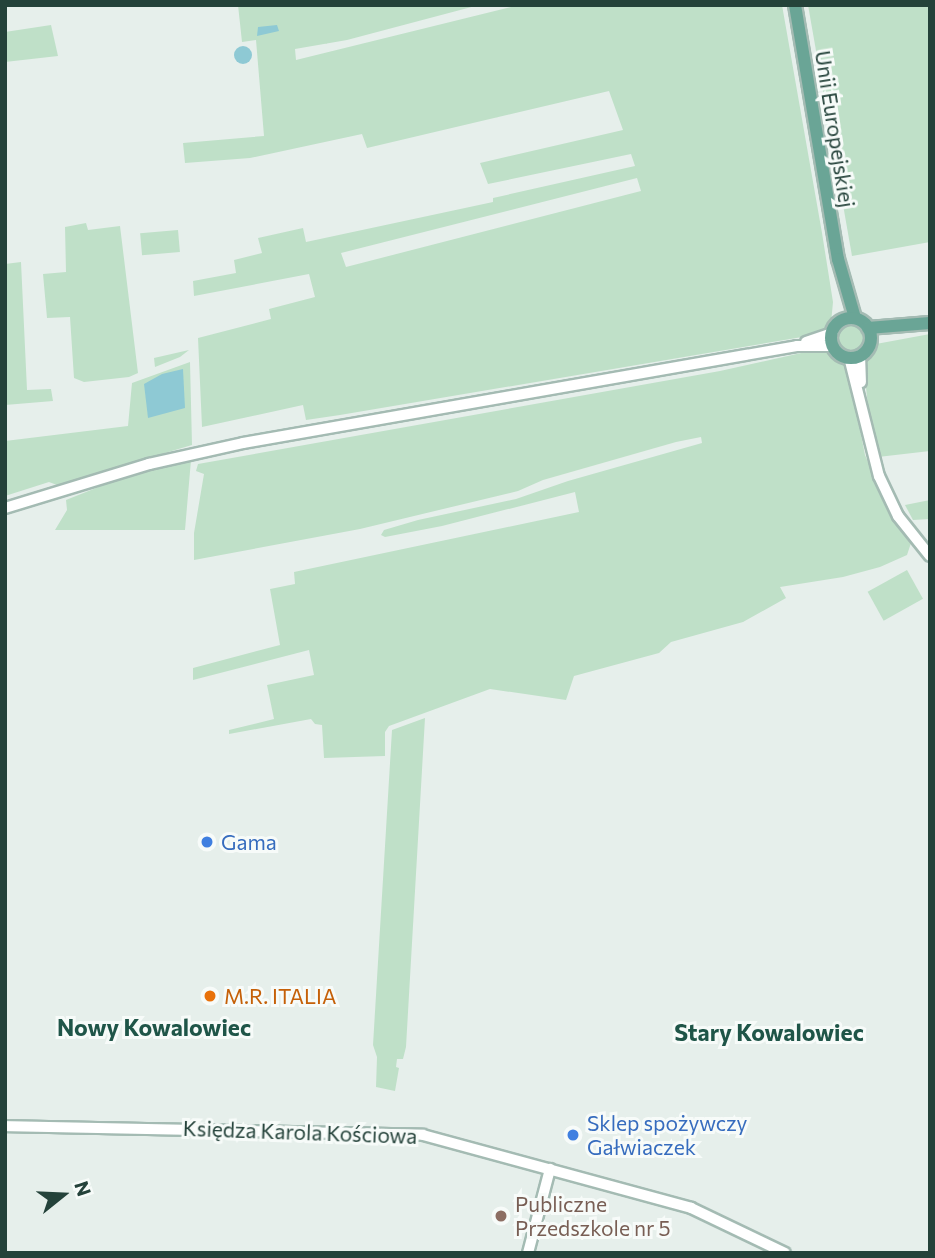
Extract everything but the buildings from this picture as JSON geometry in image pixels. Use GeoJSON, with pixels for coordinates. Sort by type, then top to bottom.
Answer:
{"type":"FeatureCollection","features":[{"type":"Feature","properties":{"kind":"main road","name":"Unii Europejskiej"},"geometry":{"type":"LineString","coordinates":[[795,5],[849,319]]}},
{"type":"Feature","properties":{"kind":"main road"},"geometry":{"type":"LineString","coordinates":[[869,334],[849,319],[832,339],[841,355],[854,356],[869,334],[930,323]]}},
{"type":"Feature","properties":{"kind":"street"},"geometry":{"type":"LineString","coordinates":[[5,508],[195,452],[832,339]]}},
{"type":"Feature","properties":{"kind":"street"},"geometry":{"type":"LineString","coordinates":[[854,356],[870,447],[887,495],[904,525],[930,556]]}},
{"type":"Feature","properties":{"kind":"street","name":"Księdza Karola Kościowa"},"geometry":{"type":"LineString","coordinates":[[5,1126],[411,1134],[691,1208],[785,1253]]}},
{"type":"Feature","properties":{"kind":"street"},"geometry":{"type":"LineString","coordinates":[[528,1253],[550,1169]]}},
{"type":"Feature","properties":{"kind":"green space"},"geometry":{"type":"Polygon","coordinates":[[[238,5],[479,5],[347,40],[295,49],[296,60],[519,5],[782,5],[833,302],[831,323],[820,334],[340,415],[306,420],[303,405],[202,427],[198,338],[271,319],[269,309],[315,297],[309,274],[194,296],[193,281],[236,273],[234,260],[262,253],[258,238],[303,228],[306,242],[493,202],[493,198],[635,166],[631,154],[488,184],[480,163],[623,130],[609,91],[367,148],[362,134],[250,158],[185,163],[183,143],[264,136],[256,40],[242,42],[238,5]],[[637,178],[341,253],[346,267],[641,191],[637,178]]]}},
{"type":"Feature","properties":{"kind":"green space"},"geometry":{"type":"Polygon","coordinates":[[[808,5],[930,5],[930,242],[852,256],[808,5]]]}},
{"type":"Feature","properties":{"kind":"green space"},"geometry":{"type":"Polygon","coordinates":[[[51,25],[58,56],[5,62],[5,32],[51,25]]]}},
{"type":"Feature","properties":{"kind":"green space"},"geometry":{"type":"Polygon","coordinates":[[[86,223],[88,230],[120,226],[138,373],[129,377],[84,382],[74,378],[70,317],[47,318],[43,274],[66,272],[65,227],[86,223]]]}},
{"type":"Feature","properties":{"kind":"green space"},"geometry":{"type":"Polygon","coordinates":[[[178,230],[180,252],[142,255],[140,233],[178,230]]]}},
{"type":"Feature","properties":{"kind":"green space"},"geometry":{"type":"Polygon","coordinates":[[[21,262],[27,390],[51,389],[53,401],[5,405],[5,264],[21,262]]]}},
{"type":"Feature","properties":{"kind":"green space"},"geometry":{"type":"Polygon","coordinates":[[[851,322],[862,326],[866,337],[862,348],[851,352],[840,348],[836,337],[840,326],[851,322]]]}},
{"type":"Feature","properties":{"kind":"green space"},"geometry":{"type":"Polygon","coordinates":[[[930,334],[930,451],[878,457],[869,416],[863,359],[876,344],[930,334]]]}},
{"type":"Feature","properties":{"kind":"green space"},"geometry":{"type":"Polygon","coordinates":[[[819,349],[830,349],[847,362],[865,455],[887,506],[911,543],[907,555],[880,567],[843,577],[780,587],[786,598],[743,622],[671,642],[659,653],[574,676],[566,700],[490,689],[389,726],[385,732],[385,756],[324,758],[322,725],[315,724],[311,719],[229,734],[229,730],[274,719],[267,685],[314,675],[309,650],[193,680],[193,668],[280,645],[270,589],[295,584],[294,572],[579,512],[575,492],[442,526],[385,537],[381,535],[384,530],[516,499],[568,481],[702,443],[701,437],[676,442],[543,480],[518,491],[360,529],[194,560],[194,533],[204,474],[196,471],[198,464],[720,371],[819,349]]]}},
{"type":"Feature","properties":{"kind":"green space"},"geometry":{"type":"Polygon","coordinates":[[[189,350],[180,357],[155,367],[154,358],[189,350]]]}},
{"type":"Feature","properties":{"kind":"green space"},"geometry":{"type":"Polygon","coordinates":[[[190,362],[192,445],[57,485],[49,482],[5,496],[5,441],[128,426],[132,383],[190,362]]]}},
{"type":"Feature","properties":{"kind":"green space"},"geometry":{"type":"Polygon","coordinates":[[[191,460],[185,530],[55,530],[67,510],[66,500],[126,476],[191,460]]]}},
{"type":"Feature","properties":{"kind":"green space"},"geometry":{"type":"Polygon","coordinates":[[[930,500],[930,519],[913,520],[905,505],[930,500]]]}},
{"type":"Feature","properties":{"kind":"green space"},"geometry":{"type":"Polygon","coordinates":[[[907,570],[923,599],[884,621],[868,592],[907,570]]]}},
{"type":"Feature","properties":{"kind":"green space"},"geometry":{"type":"Polygon","coordinates":[[[425,718],[406,1047],[403,1059],[397,1059],[396,1067],[399,1068],[395,1091],[376,1087],[377,1057],[373,1045],[392,730],[425,718]]]}},
{"type":"Feature","properties":{"kind":"water"},"geometry":{"type":"Polygon","coordinates":[[[277,25],[279,31],[257,36],[258,27],[277,25]]]}},
{"type":"Feature","properties":{"kind":"water"},"geometry":{"type":"Polygon","coordinates":[[[243,46],[249,49],[252,55],[249,61],[243,64],[237,61],[234,55],[237,49],[243,46]]]}},
{"type":"Feature","properties":{"kind":"water"},"geometry":{"type":"Polygon","coordinates":[[[183,369],[185,408],[148,418],[144,384],[162,374],[183,369]]]}},
{"type":"Feature","properties":{"kind":"place","name":"Gama"},"geometry":{"type":"Point","coordinates":[207,842]}},
{"type":"Feature","properties":{"kind":"place","name":"M.R. ITALIA"},"geometry":{"type":"Point","coordinates":[210,996]}},
{"type":"Feature","properties":{"kind":"place","name":"Sklep spożywczy Gałwiaczek"},"geometry":{"type":"Point","coordinates":[573,1135]}},
{"type":"Feature","properties":{"kind":"place","name":"Publiczne Przedszkole nr 5"},"geometry":{"type":"Point","coordinates":[501,1216]}},
{"type":"Feature","properties":{"kind":"district","name":"Nowy Kowalowiec"},"geometry":{"type":"Point","coordinates":[154,1027]}},
{"type":"Feature","properties":{"kind":"district","name":"Stary Kowalowiec"},"geometry":{"type":"Point","coordinates":[769,1032]}}]}
